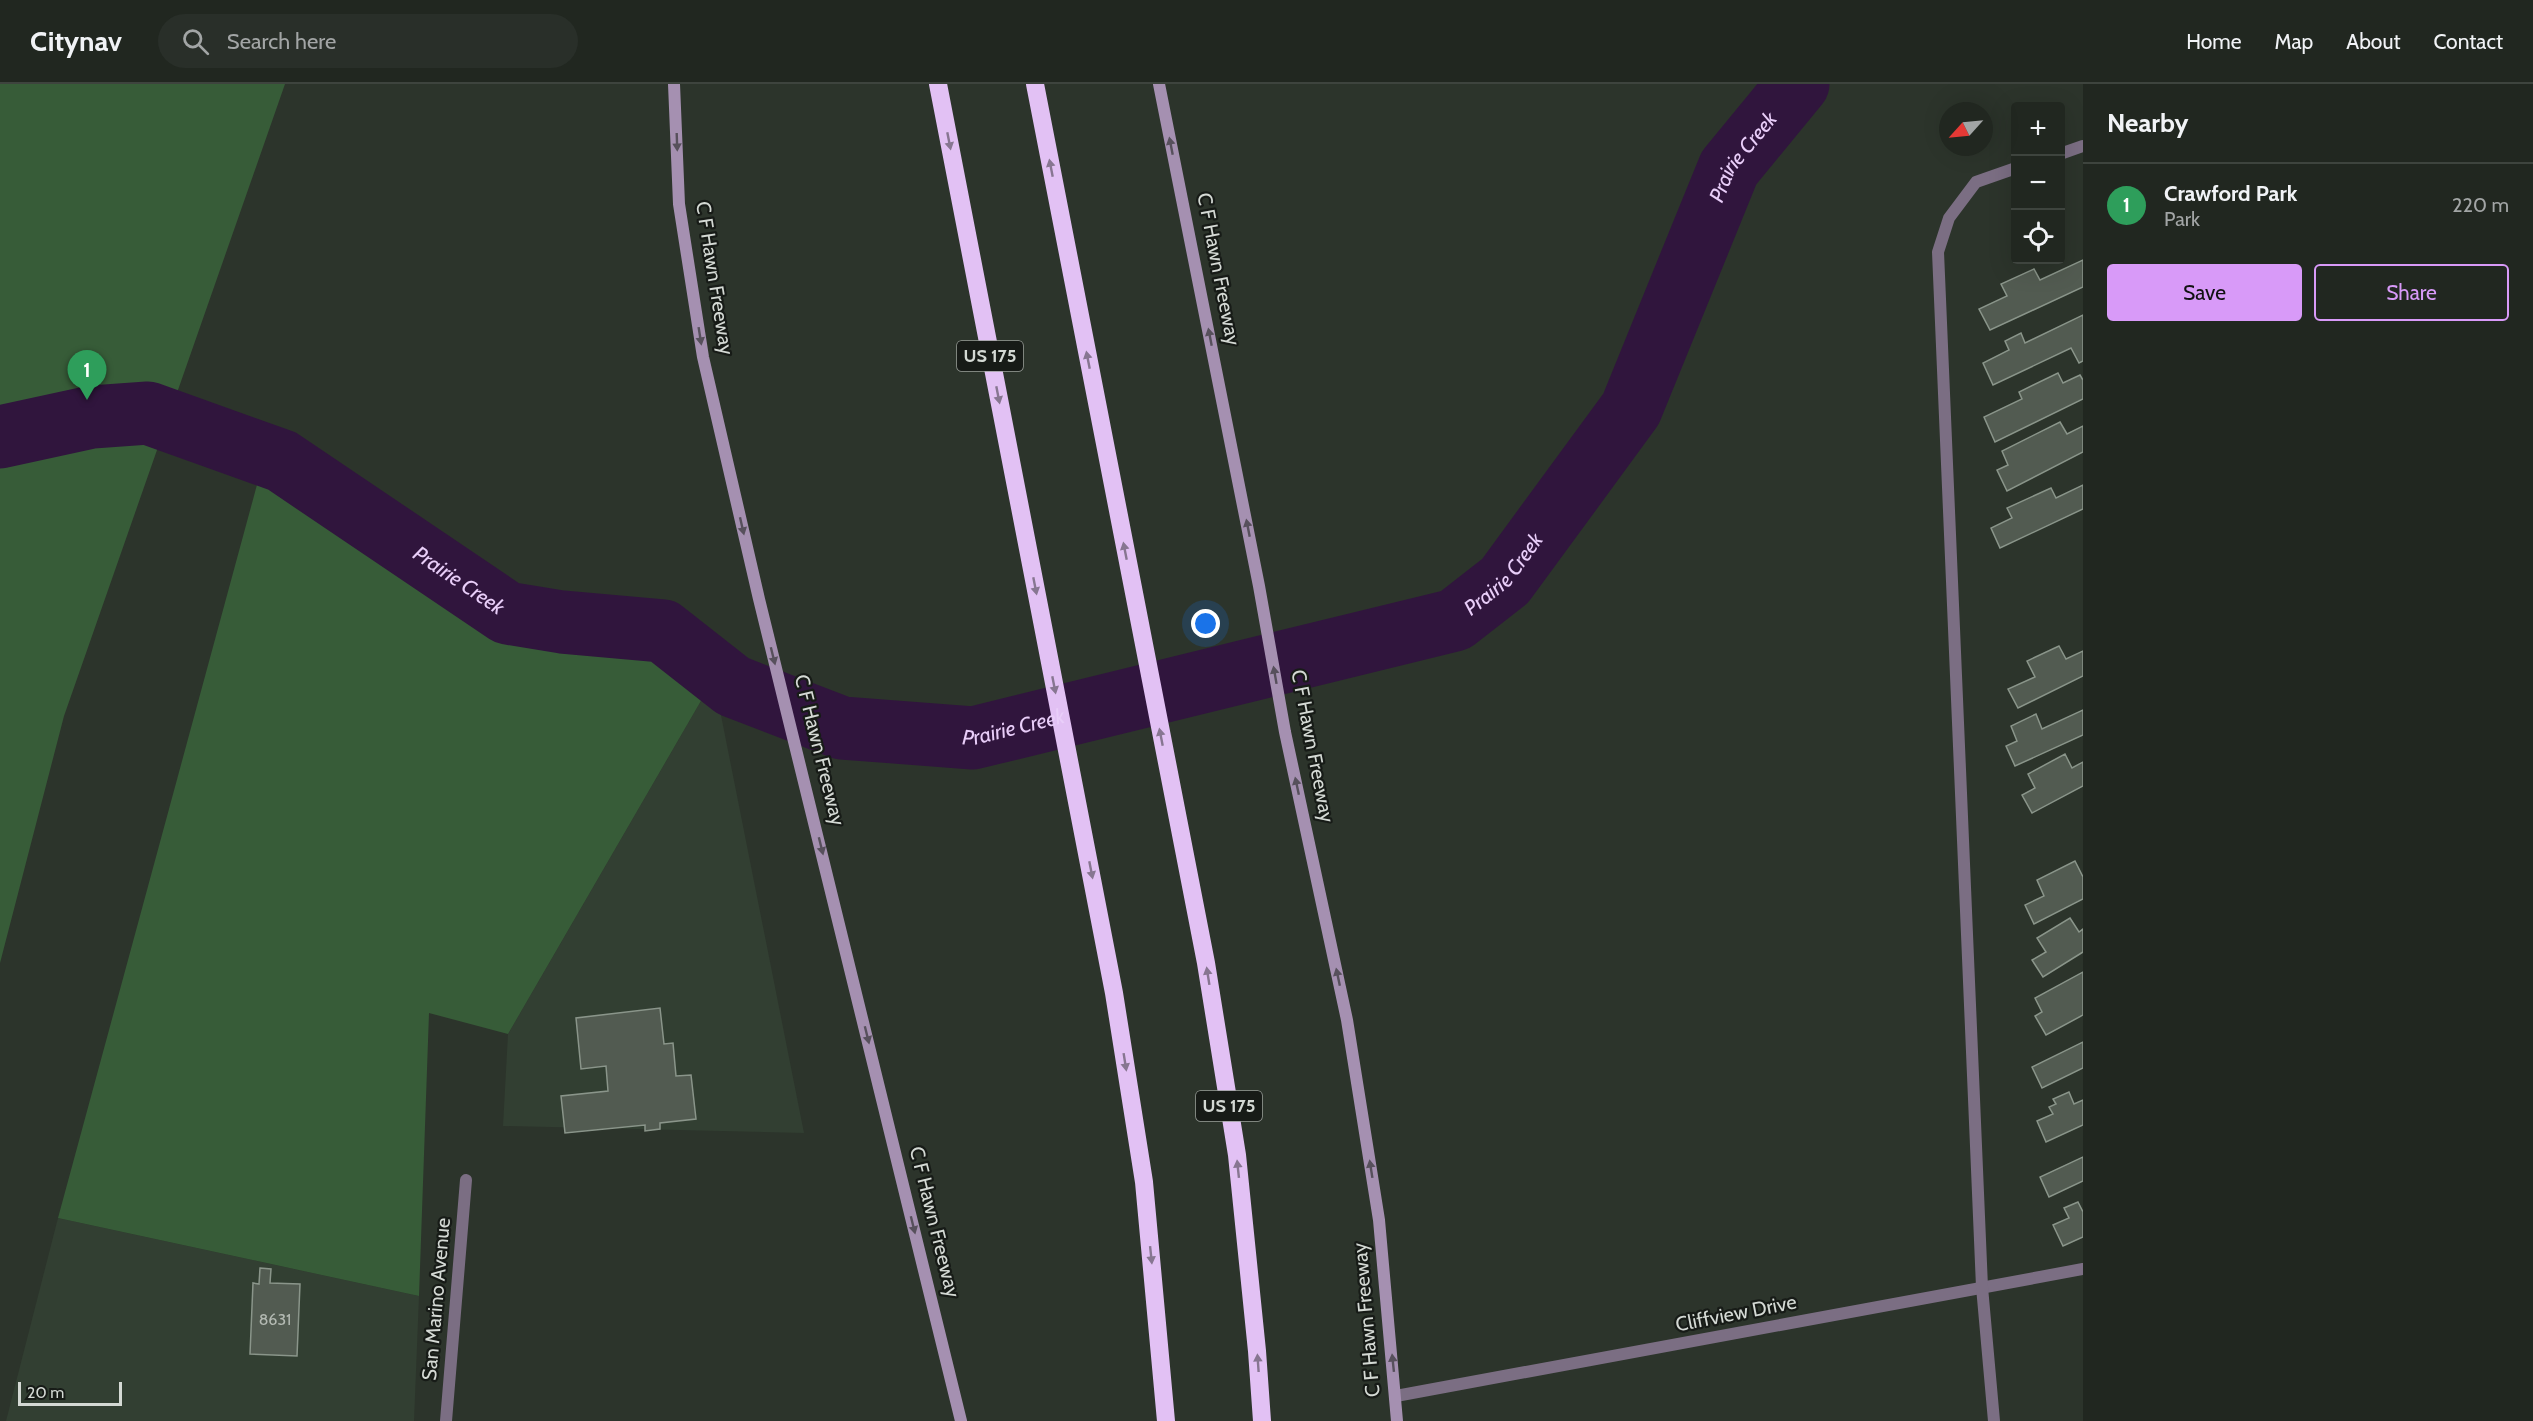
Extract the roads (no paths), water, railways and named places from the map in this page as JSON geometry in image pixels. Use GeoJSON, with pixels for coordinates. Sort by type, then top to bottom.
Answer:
{"type":"FeatureCollection","features":[{"type":"Feature","properties":{"kind":"highway","name":"US 175"},"geometry":{"type":"LineString","coordinates":[[938,84],[1114,993],[1144,1182],[1165,1417]]}},
{"type":"Feature","properties":{"kind":"highway","name":"US 175"},"geometry":{"type":"LineString","coordinates":[[1035,84],[1206,963],[1237,1155],[1262,1421]]}},
{"type":"Feature","properties":{"kind":"main road","name":"C F Hawn Freeway"},"geometry":{"type":"LineString","coordinates":[[674,84],[679,204],[701,345],[759,599],[961,1421]]}},
{"type":"Feature","properties":{"kind":"main road","name":"C F Hawn Freeway"},"geometry":{"type":"LineString","coordinates":[[1159,84],[1286,732],[1347,1020],[1379,1220],[1397,1421]]}},
{"type":"Feature","properties":{"kind":"street"},"geometry":{"type":"LineString","coordinates":[[2065,152],[2083,146]]}},
{"type":"Feature","properties":{"kind":"street"},"geometry":{"type":"LineString","coordinates":[[1994,1421],[1982,1287],[1938,252],[1949,218],[1976,182],[2011,170]]}},
{"type":"Feature","properties":{"kind":"street","name":"San Marino Avenue"},"geometry":{"type":"LineString","coordinates":[[446,1421],[466,1180]]}},
{"type":"Feature","properties":{"kind":"street","name":"Cliffview Drive"},"geometry":{"type":"LineString","coordinates":[[1396,1396],[2083,1269]]}},
{"type":"Feature","properties":{"kind":"waterway","name":"Prairie Creek"},"geometry":{"type":"LineString","coordinates":[[0,437],[92,417],[148,413],[282,461],[507,613],[562,622],[663,631],[733,686],[842,728],[973,738],[1455,620],[1505,581],[1631,409],[1729,168],[1798,84]]}},
{"type":"Feature","properties":{"kind":"place","name":"Crawford Park"},"geometry":{"type":"Point","coordinates":[87,400]}}]}
